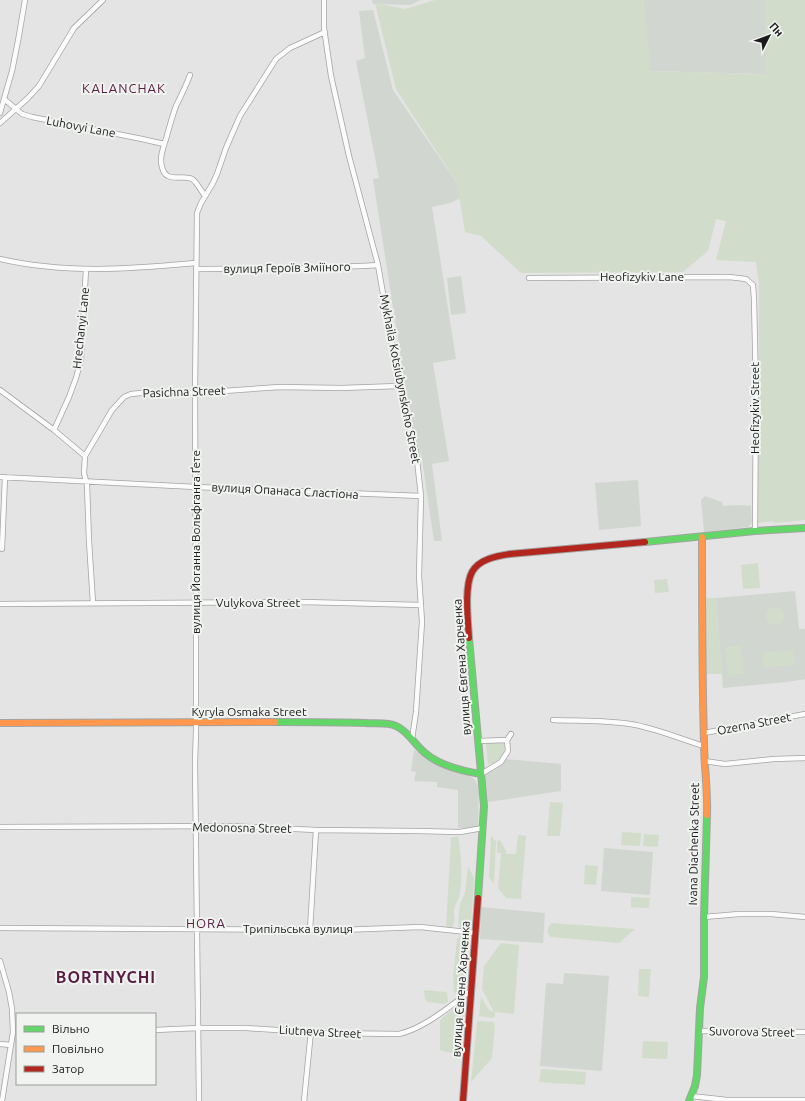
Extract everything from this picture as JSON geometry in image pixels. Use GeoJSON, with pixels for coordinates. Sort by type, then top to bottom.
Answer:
{"type":"FeatureCollection","features":[{"type":"Feature","properties":{"kind":"street"},"geometry":{"type":"LineString","coordinates":[[0,113],[12,71],[25,0]]}},
{"type":"Feature","properties":{"kind":"street"},"geometry":{"type":"LineString","coordinates":[[0,123],[39,86],[74,28],[103,0]]}},
{"type":"Feature","properties":{"kind":"street","name":"Mykhaila Kotsiubynskoho Street"},"geometry":{"type":"LineString","coordinates":[[324,0],[325,32],[331,76],[378,265],[399,386],[416,451],[421,496],[419,557],[422,622],[416,712],[412,739]]}},
{"type":"Feature","properties":{"kind":"street","name":"вулиця Йоганна Вольфганга Ґете"},"geometry":{"type":"LineString","coordinates":[[199,1101],[195,763],[195,393],[198,213],[201,203],[217,174],[226,148],[240,116],[276,59],[290,48],[325,32]]}},
{"type":"Feature","properties":{"kind":"street"},"geometry":{"type":"LineString","coordinates":[[190,75],[176,107],[160,159],[164,172],[168,176],[173,178],[188,177],[192,179],[196,182],[205,196]]}},
{"type":"Feature","properties":{"kind":"street","name":"Luhovyi Lane"},"geometry":{"type":"LineString","coordinates":[[4,99],[22,114],[32,117],[164,144]]}},
{"type":"Feature","properties":{"kind":"street"},"geometry":{"type":"LineString","coordinates":[[0,259],[37,265],[86,269],[136,268],[196,263]]}},
{"type":"Feature","properties":{"kind":"street","name":"вулиця Героїв Зміїного"},"geometry":{"type":"LineString","coordinates":[[196,269],[299,269],[378,265]]}},
{"type":"Feature","properties":{"kind":"street","name":"Hrechanyi Lane"},"geometry":{"type":"LineString","coordinates":[[54,430],[69,397],[76,378],[80,360],[86,269]]}},
{"type":"Feature","properties":{"kind":"street","name":"Heofizykiv Lane"},"geometry":{"type":"LineString","coordinates":[[529,278],[729,277],[746,279],[753,285]]}},
{"type":"Feature","properties":{"kind":"street","name":"Heofizykiv Street"},"geometry":{"type":"LineString","coordinates":[[753,285],[756,391],[755,531]]}},
{"type":"Feature","properties":{"kind":"street","name":"Pasichna Street"},"geometry":{"type":"LineString","coordinates":[[85,456],[109,414],[124,397],[131,394],[195,393],[280,387],[341,388],[399,386]]}},
{"type":"Feature","properties":{"kind":"street"},"geometry":{"type":"LineString","coordinates":[[0,390],[54,430],[85,456],[84,473],[87,485],[93,603]]}},
{"type":"Feature","properties":{"kind":"street","name":"вулиця Опанаса Сластіона"},"geometry":{"type":"LineString","coordinates":[[2,549],[3,477],[85,480],[196,487],[421,496]]}},
{"type":"Feature","properties":{"kind":"street","name":"вулиця Євгена Харченка"},"geometry":{"type":"LineString","coordinates":[[463,1101],[484,806],[468,622],[468,589],[472,572],[488,558],[510,554],[755,531],[805,528]]}},
{"type":"Feature","properties":{"kind":"street","name":"Ivana Diachenka Street"},"geometry":{"type":"LineString","coordinates":[[690,1098],[695,1086],[697,1075],[700,1008],[704,977],[704,917],[708,795],[704,761],[702,537]]}},
{"type":"Feature","properties":{"kind":"street","name":"Vulykova Street"},"geometry":{"type":"LineString","coordinates":[[0,604],[297,602],[421,605]]}},
{"type":"Feature","properties":{"kind":"street","name":"Ozerna Street"},"geometry":{"type":"LineString","coordinates":[[704,733],[805,714]]}},
{"type":"Feature","properties":{"kind":"street"},"geometry":{"type":"LineString","coordinates":[[554,720],[631,724],[704,746]]}},
{"type":"Feature","properties":{"kind":"street","name":"Kyryla Osmaka Street"},"geometry":{"type":"LineString","coordinates":[[0,723],[196,722],[387,724],[397,726],[412,739],[424,753],[434,760],[459,770],[481,774]]}},
{"type":"Feature","properties":{"kind":"street"},"geometry":{"type":"LineString","coordinates":[[481,774],[501,762],[508,751],[507,740],[511,734]]}},
{"type":"Feature","properties":{"kind":"street"},"geometry":{"type":"LineString","coordinates":[[478,741],[507,740]]}},
{"type":"Feature","properties":{"kind":"street"},"geometry":{"type":"LineString","coordinates":[[704,761],[725,764],[774,759],[805,758]]}},
{"type":"Feature","properties":{"kind":"street","name":"Medonosna Street"},"geometry":{"type":"LineString","coordinates":[[0,827],[232,826],[316,830],[460,832],[483,828]]}},
{"type":"Feature","properties":{"kind":"street"},"geometry":{"type":"LineString","coordinates":[[310,930],[316,830]]}},
{"type":"Feature","properties":{"kind":"street"},"geometry":{"type":"LineString","coordinates":[[704,917],[739,914],[771,914],[805,918]]}},
{"type":"Feature","properties":{"kind":"street","name":"Трипільська вулиця"},"geometry":{"type":"LineString","coordinates":[[0,928],[341,930],[420,927],[476,933]]}},
{"type":"Feature","properties":{"kind":"street"},"geometry":{"type":"LineString","coordinates":[[0,961],[9,992],[15,1032],[11,1045],[2,1101]]}},
{"type":"Feature","properties":{"kind":"street","name":"Liutneva Street"},"geometry":{"type":"LineString","coordinates":[[156,1030],[246,1028],[324,1033],[399,1034],[419,1026],[441,1013],[472,990]]}},
{"type":"Feature","properties":{"kind":"street","name":"Suvorova Street"},"geometry":{"type":"LineString","coordinates":[[699,1031],[805,1032]]}},
{"type":"Feature","properties":{"kind":"street"},"geometry":{"type":"LineString","coordinates":[[304,1101],[311,1032]]}},
{"type":"Feature","properties":{"kind":"street"},"geometry":{"type":"LineString","coordinates":[[0,1044],[11,1045]]}},
{"type":"Feature","properties":{"kind":"street"},"geometry":{"type":"LineString","coordinates":[[690,1098],[728,1100],[805,1100]]}},
{"type":"Feature","properties":{"kind":"shaded area"},"geometry":{"type":"Polygon","coordinates":[[[372,0],[420,0],[411,5],[373,4],[372,0]]]}},
{"type":"Feature","properties":{"kind":"shaded area"},"geometry":{"type":"Polygon","coordinates":[[[643,0],[765,0],[767,74],[650,71],[643,0]]]}},
{"type":"Feature","properties":{"kind":"shaded area"},"geometry":{"type":"Polygon","coordinates":[[[373,10],[393,90],[459,186],[463,197],[450,203],[432,207],[456,359],[433,363],[449,461],[432,464],[442,541],[434,541],[422,459],[409,410],[373,179],[379,178],[356,61],[365,58],[359,11],[373,10]]]}},
{"type":"Feature","properties":{"kind":"shaded area"},"geometry":{"type":"Polygon","coordinates":[[[461,276],[466,313],[451,315],[447,278],[461,276]]]}},
{"type":"Feature","properties":{"kind":"shaded area"},"geometry":{"type":"Polygon","coordinates":[[[638,480],[641,526],[599,530],[595,483],[638,480]]]}},
{"type":"Feature","properties":{"kind":"shaded area"},"geometry":{"type":"Polygon","coordinates":[[[705,496],[722,502],[723,506],[751,506],[752,522],[748,527],[704,532],[701,500],[705,496]]]}},
{"type":"Feature","properties":{"kind":"shaded area"},"geometry":{"type":"Polygon","coordinates":[[[795,591],[799,629],[805,629],[805,679],[723,688],[716,598],[795,591]]]}},
{"type":"Feature","properties":{"kind":"shaded area"},"geometry":{"type":"Polygon","coordinates":[[[414,750],[441,766],[459,773],[467,774],[473,778],[479,788],[478,828],[458,828],[458,790],[437,787],[437,782],[414,781],[416,772],[411,771],[414,750]]]}},
{"type":"Feature","properties":{"kind":"shaded area"},"geometry":{"type":"Polygon","coordinates":[[[505,759],[561,764],[561,791],[488,802],[485,773],[505,759]]]}},
{"type":"Feature","properties":{"kind":"shaded area"},"geometry":{"type":"Polygon","coordinates":[[[604,848],[653,852],[650,895],[601,891],[604,848]]]}},
{"type":"Feature","properties":{"kind":"shaded area"},"geometry":{"type":"Polygon","coordinates":[[[481,907],[545,913],[543,943],[480,939],[481,907]]]}},
{"type":"Feature","properties":{"kind":"shaded area"},"geometry":{"type":"Polygon","coordinates":[[[564,973],[609,976],[602,1071],[540,1066],[546,983],[563,984],[564,973]]]}},
{"type":"Feature","properties":{"kind":"green space"},"geometry":{"type":"Polygon","coordinates":[[[435,0],[643,0],[651,71],[766,74],[765,0],[805,0],[805,520],[758,523],[759,285],[756,262],[716,260],[726,221],[716,219],[708,251],[683,272],[521,273],[481,236],[465,232],[457,183],[396,89],[375,3],[405,9],[435,0]]]}},
{"type":"Feature","properties":{"kind":"green space"},"geometry":{"type":"Polygon","coordinates":[[[758,563],[760,588],[743,589],[741,565],[758,563]]]}},
{"type":"Feature","properties":{"kind":"green space"},"geometry":{"type":"Polygon","coordinates":[[[667,579],[669,592],[655,593],[654,580],[667,579]]]}},
{"type":"Feature","properties":{"kind":"green space"},"geometry":{"type":"Polygon","coordinates":[[[705,598],[716,598],[722,674],[705,674],[705,598]]]}},
{"type":"Feature","properties":{"kind":"green space"},"geometry":{"type":"Polygon","coordinates":[[[771,607],[779,607],[784,612],[782,623],[779,625],[771,625],[766,620],[766,612],[771,607]]]}},
{"type":"Feature","properties":{"kind":"green space"},"geometry":{"type":"Polygon","coordinates":[[[741,646],[744,674],[728,676],[725,647],[741,646]]]}},
{"type":"Feature","properties":{"kind":"green space"},"geometry":{"type":"Polygon","coordinates":[[[793,650],[795,665],[764,668],[763,653],[793,650]]]}},
{"type":"Feature","properties":{"kind":"green space"},"geometry":{"type":"Polygon","coordinates":[[[504,741],[505,751],[501,757],[491,764],[488,764],[486,743],[504,741]]]}},
{"type":"Feature","properties":{"kind":"green space"},"geometry":{"type":"Polygon","coordinates":[[[550,802],[563,803],[560,836],[547,836],[550,802]]]}},
{"type":"Feature","properties":{"kind":"green space"},"geometry":{"type":"Polygon","coordinates":[[[622,832],[641,833],[640,846],[621,845],[622,832]]]}},
{"type":"Feature","properties":{"kind":"green space"},"geometry":{"type":"Polygon","coordinates":[[[644,834],[659,835],[658,847],[643,846],[644,834]]]}},
{"type":"Feature","properties":{"kind":"green space"},"geometry":{"type":"Polygon","coordinates":[[[518,835],[526,836],[521,899],[506,898],[498,888],[501,853],[497,853],[497,841],[500,840],[506,854],[516,854],[518,835]]]}},
{"type":"Feature","properties":{"kind":"green space"},"geometry":{"type":"Polygon","coordinates":[[[458,836],[461,857],[460,895],[454,910],[454,923],[451,928],[446,928],[451,838],[458,836]]]}},
{"type":"Feature","properties":{"kind":"green space"},"geometry":{"type":"Polygon","coordinates":[[[491,837],[493,837],[496,841],[494,884],[489,877],[491,837]]]}},
{"type":"Feature","properties":{"kind":"green space"},"geometry":{"type":"Polygon","coordinates":[[[585,865],[598,866],[596,885],[584,884],[585,865]]]}},
{"type":"Feature","properties":{"kind":"green space"},"geometry":{"type":"Polygon","coordinates":[[[468,866],[474,878],[471,924],[469,929],[465,929],[460,928],[458,924],[460,904],[465,893],[468,866]]]}},
{"type":"Feature","properties":{"kind":"green space"},"geometry":{"type":"Polygon","coordinates":[[[631,897],[650,898],[649,908],[631,907],[631,897]]]}},
{"type":"Feature","properties":{"kind":"green space"},"geometry":{"type":"Polygon","coordinates":[[[552,923],[635,929],[619,943],[551,937],[548,930],[552,923]]]}},
{"type":"Feature","properties":{"kind":"green space"},"geometry":{"type":"Polygon","coordinates":[[[460,936],[466,938],[469,942],[465,987],[463,991],[456,994],[454,992],[453,978],[457,939],[460,936]]]}},
{"type":"Feature","properties":{"kind":"green space"},"geometry":{"type":"Polygon","coordinates":[[[501,943],[519,945],[514,1014],[495,1012],[495,1016],[493,1018],[479,1016],[481,997],[489,1010],[494,1012],[482,989],[484,966],[501,943]]]}},
{"type":"Feature","properties":{"kind":"green space"},"geometry":{"type":"Polygon","coordinates":[[[639,969],[651,969],[649,997],[638,996],[639,969]]]}},
{"type":"Feature","properties":{"kind":"green space"},"geometry":{"type":"Polygon","coordinates":[[[424,990],[447,992],[448,1002],[444,1004],[428,1002],[425,999],[424,990]]]}},
{"type":"Feature","properties":{"kind":"green space"},"geometry":{"type":"Polygon","coordinates":[[[460,1004],[464,1013],[462,1051],[458,1054],[440,1050],[440,1021],[460,1004]]]}},
{"type":"Feature","properties":{"kind":"green space"},"geometry":{"type":"Polygon","coordinates":[[[478,1021],[493,1022],[495,1025],[492,1058],[471,1082],[477,1023],[478,1021]]]}},
{"type":"Feature","properties":{"kind":"green space"},"geometry":{"type":"Polygon","coordinates":[[[643,1041],[668,1042],[667,1059],[642,1058],[643,1041]]]}},
{"type":"Feature","properties":{"kind":"green space"},"geometry":{"type":"Polygon","coordinates":[[[541,1069],[586,1072],[585,1085],[539,1082],[541,1069]]]}},
{"type":"Feature","properties":{"kind":"traffic: fast"},"geometry":{"type":"LineString","coordinates":[[645,542],[755,531],[805,528]]}},
{"type":"Feature","properties":{"kind":"traffic: fast"},"geometry":{"type":"LineString","coordinates":[[469,638],[484,806],[478,898]]}},
{"type":"Feature","properties":{"kind":"traffic: fast"},"geometry":{"type":"LineString","coordinates":[[275,722],[393,725],[408,734],[431,758],[444,765],[481,774]]}},
{"type":"Feature","properties":{"kind":"traffic: fast"},"geometry":{"type":"LineString","coordinates":[[689,1101],[695,1086],[697,1075],[700,1008],[704,977],[707,815]]}},
{"type":"Feature","properties":{"kind":"traffic: slow"},"geometry":{"type":"LineString","coordinates":[[702,537],[704,751],[707,815]]}},
{"type":"Feature","properties":{"kind":"traffic: slow"},"geometry":{"type":"LineString","coordinates":[[0,723],[275,722]]}},
{"type":"Feature","properties":{"kind":"traffic: jam"},"geometry":{"type":"LineString","coordinates":[[469,638],[467,604],[468,586],[472,572],[484,561],[494,557],[510,554],[645,542]]}},
{"type":"Feature","properties":{"kind":"traffic: jam"},"geometry":{"type":"LineString","coordinates":[[463,1101],[478,898]]}},
{"type":"Feature","properties":{"kind":"district","name":"KALANCHAK"},"geometry":{"type":"Point","coordinates":[124,88]}},
{"type":"Feature","properties":{"kind":"district","name":"HORA"},"geometry":{"type":"Point","coordinates":[206,923]}},
{"type":"Feature","properties":{"kind":"district","name":"BORTNYCHI"},"geometry":{"type":"Point","coordinates":[106,977]}}]}
